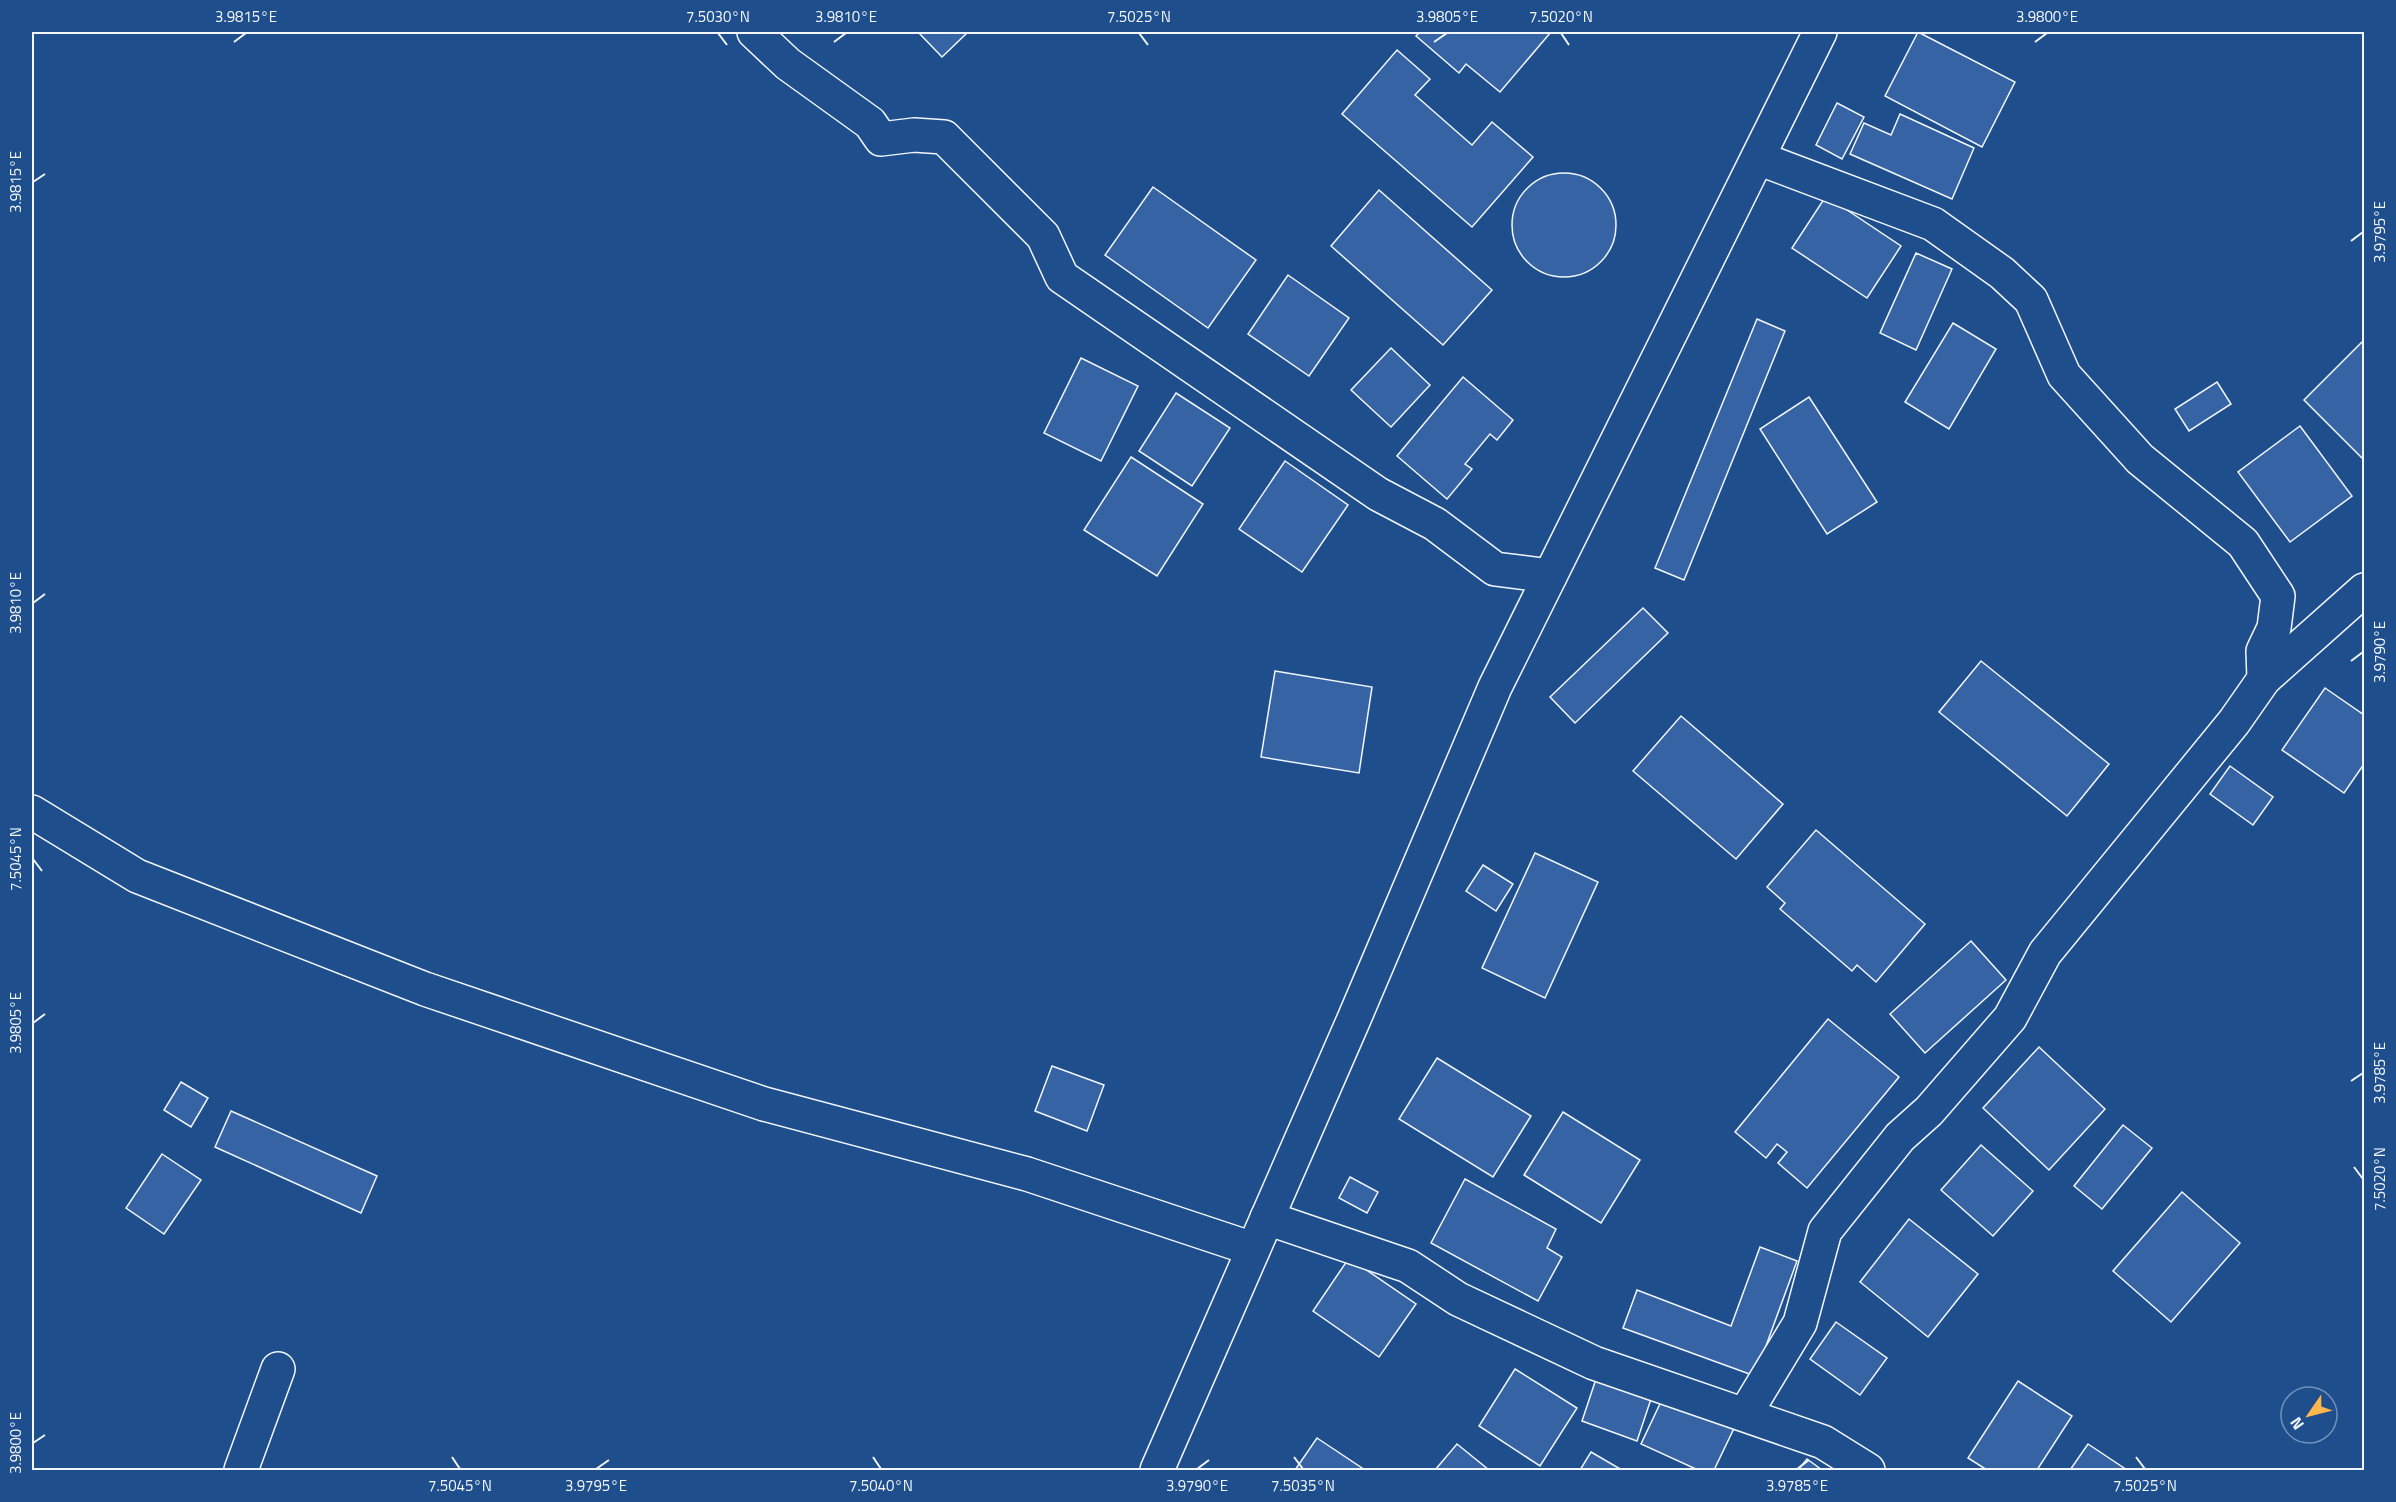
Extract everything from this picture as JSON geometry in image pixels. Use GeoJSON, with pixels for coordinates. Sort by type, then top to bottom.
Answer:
{"type":"FeatureCollection","features":[{"type":"Feature","properties":{"kind":"street"},"geometry":{"type":"LineString","coordinates":[[754,32],[788,64],[870,123],[881,138],[914,135],[944,137],[1043,236],[1062,277],[1183,362],[1378,494],[1435,524],[1495,569],[1550,576]]}},
{"type":"Feature","properties":{"kind":"street"},"geometry":{"type":"LineString","coordinates":[[1157,1470],[1495,687],[1820,32]]}},
{"type":"Feature","properties":{"kind":"street"},"geometry":{"type":"LineString","coordinates":[[1758,158],[1933,224],[2002,273],[2031,300],[2064,375],[2140,459],[2242,543],[2262,568],[2278,596],[2274,628],[2264,651],[2264,680]]}},
{"type":"Feature","properties":{"kind":"street"},"geometry":{"type":"LineString","coordinates":[[1745,1414],[1800,1323],[1825,1232],[1900,1137],[1929,1111],[2010,1018],[2045,953],[2227,731],[2264,680],[2364,590]]}},
{"type":"Feature","properties":{"kind":"street"},"geometry":{"type":"LineString","coordinates":[[32,812],[136,876],[425,990],[764,1104],[1027,1174],[1253,1250]]}},
{"type":"Feature","properties":{"kind":"street"},"geometry":{"type":"LineString","coordinates":[[1267,1218],[1408,1266],[1458,1299],[1594,1363],[1823,1442],[1868,1470]]}},
{"type":"Feature","properties":{"kind":"street"},"geometry":{"type":"LineString","coordinates":[[241,1470],[278,1369]]}},
{"type":"Feature","properties":{"kind":"building"},"geometry":{"type":"Polygon","coordinates":[[[918,32],[968,32],[942,57],[918,32]]]}},
{"type":"Feature","properties":{"kind":"building"},"geometry":{"type":"Polygon","coordinates":[[[1420,32],[1551,32],[1500,92],[1466,64],[1459,73],[1416,36],[1420,32]]]}},
{"type":"Feature","properties":{"kind":"building"},"geometry":{"type":"Polygon","coordinates":[[[1918,32],[2015,82],[1982,147],[1885,96],[1918,32]]]}},
{"type":"Feature","properties":{"kind":"building"},"geometry":{"type":"Polygon","coordinates":[[[1397,50],[1430,79],[1415,95],[1472,145],[1492,122],[1533,157],[1472,227],[1342,114],[1397,50]]]}},
{"type":"Feature","properties":{"kind":"building"},"geometry":{"type":"Polygon","coordinates":[[[1837,103],[1864,117],[1842,159],[1816,145],[1837,103]]]}},
{"type":"Feature","properties":{"kind":"building"},"geometry":{"type":"Polygon","coordinates":[[[1900,114],[1974,148],[1952,199],[1850,154],[1864,123],[1891,135],[1900,114]]]}},
{"type":"Feature","properties":{"kind":"building"},"geometry":{"type":"Polygon","coordinates":[[[1564,173],[1584,177],[1601,188],[1612,205],[1616,225],[1612,245],[1601,262],[1584,273],[1564,277],[1544,273],[1527,262],[1516,245],[1512,225],[1516,205],[1527,188],[1544,177],[1564,173]]]}},
{"type":"Feature","properties":{"kind":"building"},"geometry":{"type":"Polygon","coordinates":[[[1153,187],[1256,260],[1208,328],[1105,255],[1153,187]]]}},
{"type":"Feature","properties":{"kind":"building"},"geometry":{"type":"Polygon","coordinates":[[[1379,190],[1492,290],[1443,345],[1331,246],[1379,190]]]}},
{"type":"Feature","properties":{"kind":"building"},"geometry":{"type":"Polygon","coordinates":[[[1826,196],[1901,246],[1867,298],[1792,248],[1826,196]]]}},
{"type":"Feature","properties":{"kind":"building"},"geometry":{"type":"Polygon","coordinates":[[[1916,253],[1952,269],[1916,350],[1880,333],[1916,253]]]}},
{"type":"Feature","properties":{"kind":"building"},"geometry":{"type":"Polygon","coordinates":[[[1288,275],[1349,318],[1309,376],[1248,334],[1288,275]]]}},
{"type":"Feature","properties":{"kind":"building"},"geometry":{"type":"Polygon","coordinates":[[[1757,319],[1785,331],[1684,580],[1655,568],[1757,319]]]}},
{"type":"Feature","properties":{"kind":"building"},"geometry":{"type":"Polygon","coordinates":[[[1953,323],[1996,349],[1949,429],[1905,402],[1953,323]]]}},
{"type":"Feature","properties":{"kind":"building"},"geometry":{"type":"Polygon","coordinates":[[[2363,341],[2364,343],[2364,460],[2304,400],[2363,341]]]}},
{"type":"Feature","properties":{"kind":"building"},"geometry":{"type":"Polygon","coordinates":[[[1391,348],[1430,385],[1391,427],[1351,390],[1391,348]]]}},
{"type":"Feature","properties":{"kind":"building"},"geometry":{"type":"Polygon","coordinates":[[[1081,358],[1138,386],[1101,461],[1044,433],[1081,358]]]}},
{"type":"Feature","properties":{"kind":"building"},"geometry":{"type":"Polygon","coordinates":[[[1463,377],[1513,420],[1497,440],[1490,434],[1465,464],[1472,469],[1447,499],[1397,456],[1463,377]]]}},
{"type":"Feature","properties":{"kind":"building"},"geometry":{"type":"Polygon","coordinates":[[[2217,382],[2231,404],[2189,431],[2175,409],[2217,382]]]}},
{"type":"Feature","properties":{"kind":"building"},"geometry":{"type":"Polygon","coordinates":[[[1176,393],[1230,428],[1192,486],[1139,451],[1176,393]]]}},
{"type":"Feature","properties":{"kind":"building"},"geometry":{"type":"Polygon","coordinates":[[[1809,397],[1877,502],[1827,534],[1760,429],[1809,397]]]}},
{"type":"Feature","properties":{"kind":"building"},"geometry":{"type":"Polygon","coordinates":[[[2300,426],[2352,496],[2290,542],[2238,472],[2300,426]]]}},
{"type":"Feature","properties":{"kind":"building"},"geometry":{"type":"Polygon","coordinates":[[[1131,457],[1203,504],[1157,576],[1084,530],[1131,457]]]}},
{"type":"Feature","properties":{"kind":"building"},"geometry":{"type":"Polygon","coordinates":[[[1285,461],[1348,505],[1302,572],[1239,529],[1285,461]]]}},
{"type":"Feature","properties":{"kind":"building"},"geometry":{"type":"Polygon","coordinates":[[[1643,608],[1668,633],[1575,723],[1550,697],[1643,608]]]}},
{"type":"Feature","properties":{"kind":"building"},"geometry":{"type":"Polygon","coordinates":[[[1981,661],[2109,764],[2067,816],[1939,712],[1981,661]]]}},
{"type":"Feature","properties":{"kind":"building"},"geometry":{"type":"Polygon","coordinates":[[[1275,671],[1372,687],[1359,773],[1261,757],[1275,671]]]}},
{"type":"Feature","properties":{"kind":"building"},"geometry":{"type":"Polygon","coordinates":[[[2325,688],[2364,715],[2364,764],[2344,793],[2282,750],[2325,688]]]}},
{"type":"Feature","properties":{"kind":"building"},"geometry":{"type":"Polygon","coordinates":[[[1681,716],[1783,804],[1736,859],[1633,771],[1681,716]]]}},
{"type":"Feature","properties":{"kind":"building"},"geometry":{"type":"Polygon","coordinates":[[[2230,766],[2273,797],[2253,825],[2210,794],[2230,766]]]}},
{"type":"Feature","properties":{"kind":"building"},"geometry":{"type":"Polygon","coordinates":[[[1816,830],[1925,924],[1876,982],[1857,965],[1852,971],[1780,909],[1785,903],[1767,887],[1816,830]]]}},
{"type":"Feature","properties":{"kind":"building"},"geometry":{"type":"Polygon","coordinates":[[[1535,853],[1598,882],[1545,998],[1482,968],[1535,853]]]}},
{"type":"Feature","properties":{"kind":"building"},"geometry":{"type":"Polygon","coordinates":[[[1483,865],[1513,884],[1496,911],[1466,891],[1483,865]]]}},
{"type":"Feature","properties":{"kind":"building"},"geometry":{"type":"Polygon","coordinates":[[[1971,941],[2006,980],[1925,1053],[1890,1014],[1971,941]]]}},
{"type":"Feature","properties":{"kind":"building"},"geometry":{"type":"Polygon","coordinates":[[[1828,1019],[1899,1077],[1807,1188],[1778,1163],[1787,1152],[1777,1144],[1766,1158],[1735,1132],[1828,1019]]]}},
{"type":"Feature","properties":{"kind":"building"},"geometry":{"type":"Polygon","coordinates":[[[2039,1047],[2105,1109],[2049,1170],[1983,1108],[2039,1047]]]}},
{"type":"Feature","properties":{"kind":"building"},"geometry":{"type":"Polygon","coordinates":[[[1437,1058],[1531,1116],[1493,1177],[1399,1119],[1437,1058]]]}},
{"type":"Feature","properties":{"kind":"building"},"geometry":{"type":"Polygon","coordinates":[[[1052,1066],[1104,1085],[1087,1131],[1035,1111],[1052,1066]]]}},
{"type":"Feature","properties":{"kind":"building"},"geometry":{"type":"Polygon","coordinates":[[[181,1082],[208,1098],[191,1127],[164,1110],[181,1082]]]}},
{"type":"Feature","properties":{"kind":"building"},"geometry":{"type":"Polygon","coordinates":[[[231,1111],[377,1176],[361,1213],[215,1147],[231,1111]]]}},
{"type":"Feature","properties":{"kind":"building"},"geometry":{"type":"Polygon","coordinates":[[[1563,1112],[1640,1160],[1601,1223],[1524,1175],[1563,1112]]]}},
{"type":"Feature","properties":{"kind":"building"},"geometry":{"type":"Polygon","coordinates":[[[2123,1125],[2152,1148],[2102,1209],[2074,1186],[2123,1125]]]}},
{"type":"Feature","properties":{"kind":"building"},"geometry":{"type":"Polygon","coordinates":[[[1981,1145],[2033,1191],[1993,1236],[1941,1190],[1981,1145]]]}},
{"type":"Feature","properties":{"kind":"building"},"geometry":{"type":"Polygon","coordinates":[[[162,1154],[201,1180],[164,1234],[126,1208],[162,1154]]]}},
{"type":"Feature","properties":{"kind":"building"},"geometry":{"type":"Polygon","coordinates":[[[1350,1177],[1378,1192],[1367,1213],[1339,1198],[1350,1177]]]}},
{"type":"Feature","properties":{"kind":"building"},"geometry":{"type":"Polygon","coordinates":[[[1465,1179],[1556,1229],[1547,1248],[1562,1257],[1538,1301],[1431,1243],[1465,1179]]]}},
{"type":"Feature","properties":{"kind":"building"},"geometry":{"type":"Polygon","coordinates":[[[2182,1192],[2240,1243],[2171,1322],[2113,1271],[2182,1192]]]}},
{"type":"Feature","properties":{"kind":"building"},"geometry":{"type":"Polygon","coordinates":[[[1909,1219],[1978,1274],[1928,1337],[1860,1282],[1909,1219]]]}},
{"type":"Feature","properties":{"kind":"building"},"geometry":{"type":"Polygon","coordinates":[[[1760,1247],[1797,1261],[1755,1376],[1623,1328],[1637,1290],[1731,1326],[1760,1247]]]}},
{"type":"Feature","properties":{"kind":"building"},"geometry":{"type":"Polygon","coordinates":[[[1349,1258],[1416,1304],[1379,1357],[1313,1311],[1349,1258]]]}},
{"type":"Feature","properties":{"kind":"building"},"geometry":{"type":"Polygon","coordinates":[[[1836,1322],[1887,1358],[1860,1395],[1810,1359],[1836,1322]]]}},
{"type":"Feature","properties":{"kind":"building"},"geometry":{"type":"Polygon","coordinates":[[[1515,1369],[1577,1408],[1540,1466],[1479,1426],[1515,1369]]]}},
{"type":"Feature","properties":{"kind":"building"},"geometry":{"type":"Polygon","coordinates":[[[1597,1376],[1652,1396],[1637,1441],[1582,1421],[1597,1376]]]}},
{"type":"Feature","properties":{"kind":"building"},"geometry":{"type":"Polygon","coordinates":[[[2018,1381],[2072,1416],[2037,1470],[1987,1470],[1968,1458],[2018,1381]]]}},
{"type":"Feature","properties":{"kind":"building"},"geometry":{"type":"Polygon","coordinates":[[[1667,1389],[1737,1422],[1714,1470],[1698,1470],[1641,1444],[1667,1389]]]}},
{"type":"Feature","properties":{"kind":"building"},"geometry":{"type":"Polygon","coordinates":[[[1317,1438],[1365,1470],[1295,1470],[1317,1438]]]}},
{"type":"Feature","properties":{"kind":"building"},"geometry":{"type":"Polygon","coordinates":[[[1457,1444],[1489,1470],[1435,1470],[1457,1444]]]}},
{"type":"Feature","properties":{"kind":"building"},"geometry":{"type":"Polygon","coordinates":[[[2088,1444],[2127,1470],[2070,1470],[2088,1444]]]}},
{"type":"Feature","properties":{"kind":"building"},"geometry":{"type":"Polygon","coordinates":[[[1591,1452],[1622,1470],[1580,1470],[1591,1452]]]}},
{"type":"Feature","properties":{"kind":"building"},"geometry":{"type":"Polygon","coordinates":[[[1807,1459],[1822,1470],[1798,1470],[1807,1459]]]}}]}
